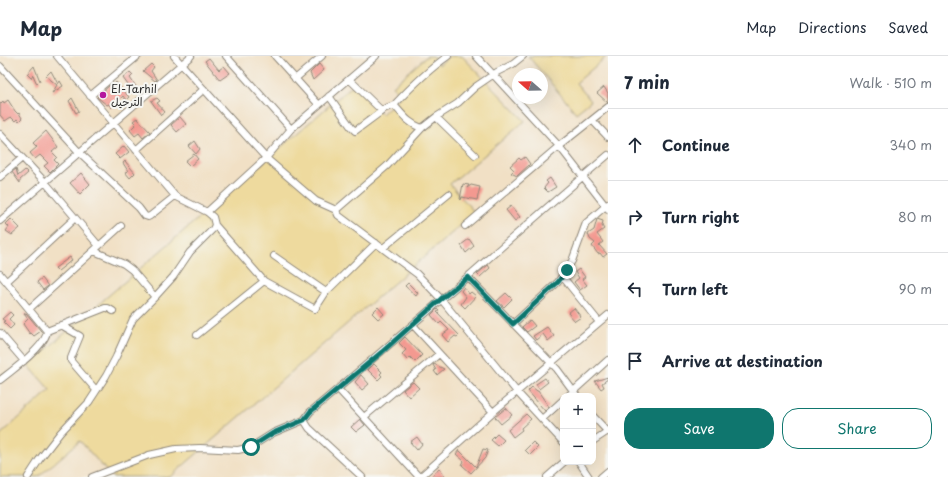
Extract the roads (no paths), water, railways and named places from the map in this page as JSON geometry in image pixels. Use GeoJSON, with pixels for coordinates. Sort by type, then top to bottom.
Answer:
{"type":"FeatureCollection","features":[{"type":"Feature","properties":{"kind":"street"},"geometry":{"type":"LineString","coordinates":[[174,56],[266,158],[316,201],[336,210],[338,215],[417,274],[441,299],[517,392],[560,439]]}},
{"type":"Feature","properties":{"kind":"street"},"geometry":{"type":"LineString","coordinates":[[2,217],[45,182],[191,56]]}},
{"type":"Feature","properties":{"kind":"street"},"geometry":{"type":"LineString","coordinates":[[226,56],[291,129]]}},
{"type":"Feature","properties":{"kind":"street"},"geometry":{"type":"LineString","coordinates":[[296,78],[322,56]]}},
{"type":"Feature","properties":{"kind":"street"},"geometry":{"type":"LineString","coordinates":[[207,212],[266,158],[291,129],[376,56]]}},
{"type":"Feature","properties":{"kind":"street"},"geometry":{"type":"LineString","coordinates":[[329,96],[351,128],[356,131],[382,111],[394,104],[448,56]]}},
{"type":"Feature","properties":{"kind":"street"},"geometry":{"type":"LineString","coordinates":[[476,56],[559,146],[607,206],[586,223],[572,261],[558,282],[513,324]]}},
{"type":"Feature","properties":{"kind":"street"},"geometry":{"type":"LineString","coordinates":[[336,210],[387,166],[422,128],[458,103],[475,87],[494,74],[513,64],[523,56]]}},
{"type":"Feature","properties":{"kind":"street"},"geometry":{"type":"LineString","coordinates":[[61,57],[90,96],[175,196],[207,212],[213,217],[215,225],[264,281],[315,309],[326,292],[376,244]]}},
{"type":"Feature","properties":{"kind":"street"},"geometry":{"type":"LineString","coordinates":[[90,96],[134,57]]}},
{"type":"Feature","properties":{"kind":"street"},"geometry":{"type":"LineString","coordinates":[[280,57],[319,105]]}},
{"type":"Feature","properties":{"kind":"street"},"geometry":{"type":"LineString","coordinates":[[0,66],[79,152],[139,208],[145,216],[148,217],[154,214],[175,196]]}},
{"type":"Feature","properties":{"kind":"street"},"geometry":{"type":"LineString","coordinates":[[349,79],[382,111]]}},
{"type":"Feature","properties":{"kind":"street"},"geometry":{"type":"LineString","coordinates":[[136,150],[204,89]]}},
{"type":"Feature","properties":{"kind":"street"},"geometry":{"type":"LineString","coordinates":[[394,104],[405,119],[422,128]]}},
{"type":"Feature","properties":{"kind":"street"},"geometry":{"type":"LineString","coordinates":[[465,226],[559,146],[608,107]]}},
{"type":"Feature","properties":{"kind":"street"},"geometry":{"type":"LineString","coordinates":[[436,117],[475,155]]}},
{"type":"Feature","properties":{"kind":"street"},"geometry":{"type":"LineString","coordinates":[[592,120],[608,137]]}},
{"type":"Feature","properties":{"kind":"street"},"geometry":{"type":"LineString","coordinates":[[0,134],[45,182],[99,246]]}},
{"type":"Feature","properties":{"kind":"street"},"geometry":{"type":"LineString","coordinates":[[92,477],[149,455],[176,450],[200,448],[238,450],[251,447],[273,433],[304,420],[307,415],[413,325],[608,154]]}},
{"type":"Feature","properties":{"kind":"street"},"geometry":{"type":"LineString","coordinates":[[0,177],[22,158]]}},
{"type":"Feature","properties":{"kind":"street"},"geometry":{"type":"LineString","coordinates":[[383,248],[449,194]]}},
{"type":"Feature","properties":{"kind":"street"},"geometry":{"type":"LineString","coordinates":[[6,282],[76,218]]}},
{"type":"Feature","properties":{"kind":"street"},"geometry":{"type":"LineString","coordinates":[[28,477],[60,433],[80,413],[106,376],[133,319],[173,277],[190,252],[213,229],[215,225]]}},
{"type":"Feature","properties":{"kind":"street"},"geometry":{"type":"LineString","coordinates":[[29,309],[121,226]]}},
{"type":"Feature","properties":{"kind":"street"},"geometry":{"type":"LineString","coordinates":[[94,251],[124,264],[132,270],[155,297]]}},
{"type":"Feature","properties":{"kind":"street"},"geometry":{"type":"LineString","coordinates":[[274,256],[326,292]]}},
{"type":"Feature","properties":{"kind":"street"},"geometry":{"type":"LineString","coordinates":[[0,274],[47,331],[47,336],[24,361],[0,380]]}},
{"type":"Feature","properties":{"kind":"street"},"geometry":{"type":"LineString","coordinates":[[562,276],[599,322]]}},
{"type":"Feature","properties":{"kind":"street"},"geometry":{"type":"LineString","coordinates":[[468,277],[551,364],[574,393]]}},
{"type":"Feature","properties":{"kind":"street"},"geometry":{"type":"LineString","coordinates":[[197,335],[264,281]]}},
{"type":"Feature","properties":{"kind":"street"},"geometry":{"type":"LineString","coordinates":[[47,331],[105,308],[113,311]]}},
{"type":"Feature","properties":{"kind":"street"},"geometry":{"type":"LineString","coordinates":[[338,389],[419,477],[608,315]]}},
{"type":"Feature","properties":{"kind":"street"},"geometry":{"type":"LineString","coordinates":[[61,325],[80,336],[71,361],[96,390]]}},
{"type":"Feature","properties":{"kind":"street"},"geometry":{"type":"LineString","coordinates":[[413,325],[493,412]]}},
{"type":"Feature","properties":{"kind":"street"},"geometry":{"type":"LineString","coordinates":[[0,333],[24,361]]}},
{"type":"Feature","properties":{"kind":"street"},"geometry":{"type":"LineString","coordinates":[[364,417],[439,354]]}},
{"type":"Feature","properties":{"kind":"street"},"geometry":{"type":"LineString","coordinates":[[576,393],[608,360]]}},
{"type":"Feature","properties":{"kind":"street"},"geometry":{"type":"LineString","coordinates":[[542,419],[560,403]]}},
{"type":"Feature","properties":{"kind":"street"},"geometry":{"type":"LineString","coordinates":[[596,419],[608,431],[596,439]]}},
{"type":"Feature","properties":{"kind":"street"},"geometry":{"type":"LineString","coordinates":[[304,420],[309,428],[362,477]]}},
{"type":"Feature","properties":{"kind":"street"},"geometry":{"type":"LineString","coordinates":[[547,477],[561,465]]}},
{"type":"Feature","properties":{"kind":"street"},"geometry":{"type":"LineString","coordinates":[[581,465],[589,477]]}},
{"type":"Feature","properties":{"kind":"street"},"geometry":{"type":"LineString","coordinates":[[600,477],[608,471]]}},
{"type":"Feature","properties":{"kind":"place","name":"El-Tarhil الترحيل"},"geometry":{"type":"Point","coordinates":[103,95]}}]}
